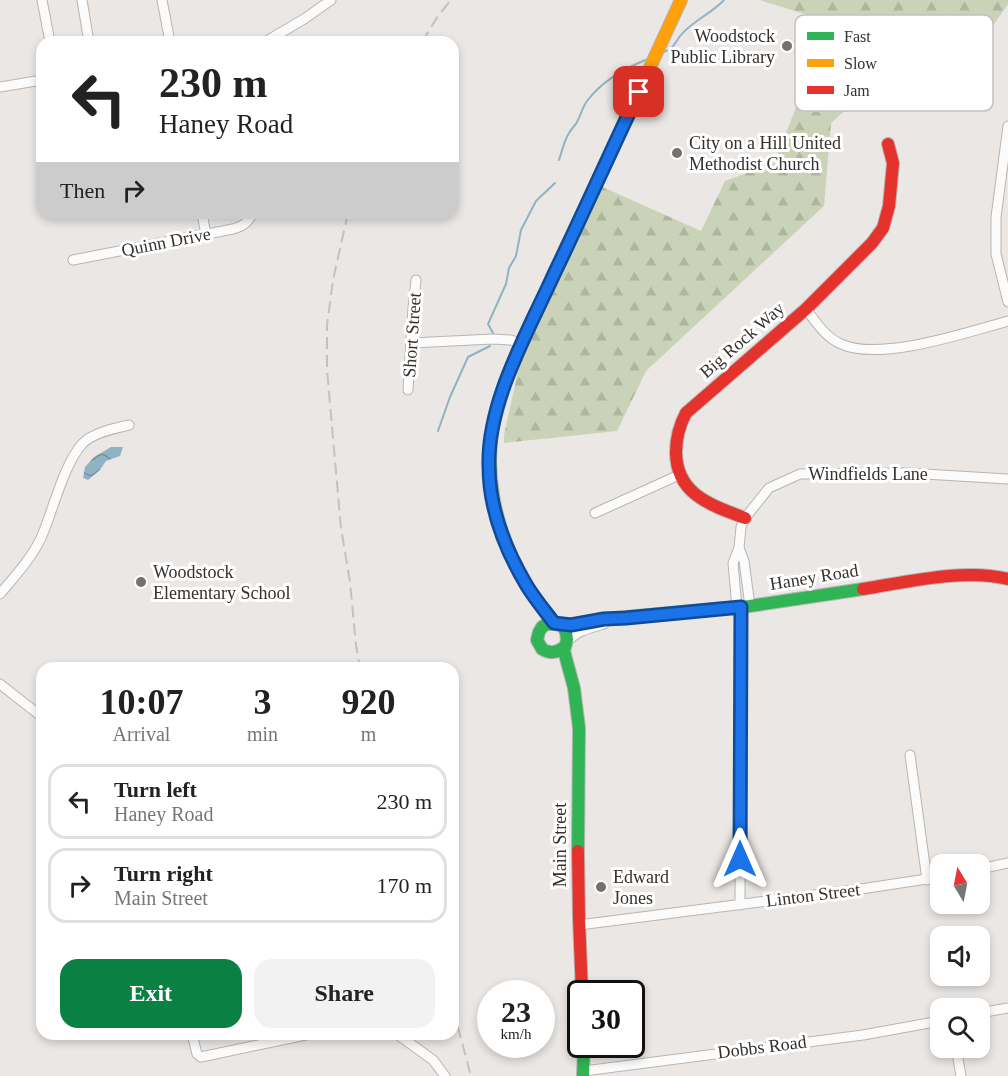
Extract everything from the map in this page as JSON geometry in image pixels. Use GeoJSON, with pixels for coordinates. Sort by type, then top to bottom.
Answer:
{"type":"FeatureCollection","features":[{"type":"Feature","properties":{"kind":"main road","name":"Main Street"},"geometry":{"type":"LineString","coordinates":[[573,695],[557,659],[540,648],[537,637],[539,624],[537,614],[527,586],[500,528],[493,502],[489,467],[491,435],[497,407],[522,344],[681,0]]}},
{"type":"Feature","properties":{"kind":"main road","name":"Big Rock Way"},"geometry":{"type":"LineString","coordinates":[[679,475],[676,439],[680,423],[686,413],[806,309],[884,228],[889,206],[893,164],[888,144]]}},
{"type":"Feature","properties":{"kind":"main road"},"geometry":{"type":"LineString","coordinates":[[679,475],[691,491],[706,503],[745,518]]}},
{"type":"Feature","properties":{"kind":"main road","name":"Haney Road"},"geometry":{"type":"LineString","coordinates":[[556,624],[571,625],[604,619],[743,607],[938,577],[992,575],[1008,579]]}},
{"type":"Feature","properties":{"kind":"main road","name":"Main Street"},"geometry":{"type":"LineString","coordinates":[[527,586],[556,624],[565,631],[567,637],[565,645],[579,726],[578,876],[581,980]]}},
{"type":"Feature","properties":{"kind":"main road"},"geometry":{"type":"LineString","coordinates":[[538,631],[545,625],[556,624]]}},
{"type":"Feature","properties":{"kind":"main road"},"geometry":{"type":"LineString","coordinates":[[545,651],[555,652],[565,645]]}},
{"type":"Feature","properties":{"kind":"street"},"geometry":{"type":"LineString","coordinates":[[42,0],[49,36]]}},
{"type":"Feature","properties":{"kind":"street"},"geometry":{"type":"LineString","coordinates":[[82,0],[88,36]]}},
{"type":"Feature","properties":{"kind":"street"},"geometry":{"type":"LineString","coordinates":[[162,0],[169,36]]}},
{"type":"Feature","properties":{"kind":"street"},"geometry":{"type":"LineString","coordinates":[[276,36],[331,0]]}},
{"type":"Feature","properties":{"kind":"street"},"geometry":{"type":"LineString","coordinates":[[0,87],[36,81]]}},
{"type":"Feature","properties":{"kind":"street"},"geometry":{"type":"LineString","coordinates":[[1008,126],[996,217],[996,254],[1008,302]]}},
{"type":"Feature","properties":{"kind":"street"},"geometry":{"type":"LineString","coordinates":[[203,219],[206,234]]}},
{"type":"Feature","properties":{"kind":"street","name":"Quinn Drive"},"geometry":{"type":"LineString","coordinates":[[73,260],[242,227],[250,219]]}},
{"type":"Feature","properties":{"kind":"street","name":"Short Street"},"geometry":{"type":"LineString","coordinates":[[408,390],[416,280]]}},
{"type":"Feature","properties":{"kind":"street"},"geometry":{"type":"LineString","coordinates":[[806,309],[823,332],[841,344],[862,349],[888,349],[939,340],[1008,321]]}},
{"type":"Feature","properties":{"kind":"street"},"geometry":{"type":"LineString","coordinates":[[411,343],[493,339],[511,340],[522,344]]}},
{"type":"Feature","properties":{"kind":"street"},"geometry":{"type":"LineString","coordinates":[[0,594],[31,556],[41,537],[69,465],[83,443],[103,431],[129,425]]}},
{"type":"Feature","properties":{"kind":"street","name":"Windfields Lane"},"geometry":{"type":"LineString","coordinates":[[745,518],[769,488],[800,474],[908,472],[1008,478]]}},
{"type":"Feature","properties":{"kind":"street"},"geometry":{"type":"LineString","coordinates":[[595,513],[679,475]]}},
{"type":"Feature","properties":{"kind":"street"},"geometry":{"type":"LineString","coordinates":[[740,905],[743,607],[733,563],[739,548],[741,527],[745,518]]}},
{"type":"Feature","properties":{"kind":"street","name":"Haney Road"},"geometry":{"type":"LineString","coordinates":[[565,645],[571,637],[580,632],[626,618]]}},
{"type":"Feature","properties":{"kind":"street"},"geometry":{"type":"LineString","coordinates":[[0,684],[36,712]]}},
{"type":"Feature","properties":{"kind":"street"},"geometry":{"type":"LineString","coordinates":[[910,755],[927,880]]}},
{"type":"Feature","properties":{"kind":"street"},"geometry":{"type":"LineString","coordinates":[[990,867],[1008,863]]}},
{"type":"Feature","properties":{"kind":"street","name":"Linton Street"},"geometry":{"type":"LineString","coordinates":[[579,926],[930,879]]}},
{"type":"Feature","properties":{"kind":"street"},"geometry":{"type":"LineString","coordinates":[[990,1011],[1008,1008]]}},
{"type":"Feature","properties":{"kind":"street","name":"Dobbs Road"},"geometry":{"type":"LineString","coordinates":[[584,1073],[863,1035],[930,1023]]}},
{"type":"Feature","properties":{"kind":"street"},"geometry":{"type":"LineString","coordinates":[[194,1040],[197,1054],[201,1057],[282,1040]]}},
{"type":"Feature","properties":{"kind":"street"},"geometry":{"type":"LineString","coordinates":[[405,1040],[433,1060],[445,1076]]}},
{"type":"Feature","properties":{"kind":"street"},"geometry":{"type":"LineString","coordinates":[[958,1058],[961,1076]]}},
{"type":"Feature","properties":{"kind":"green space"},"geometry":{"type":"Polygon","coordinates":[[[760,0],[1008,0],[1008,4],[993,25],[993,15],[808,15],[760,0]]]}},
{"type":"Feature","properties":{"kind":"green space"},"geometry":{"type":"Polygon","coordinates":[[[795,110],[844,111],[831,123],[824,206],[646,371],[617,431],[504,443],[523,348],[598,185],[701,231],[725,181],[774,163],[795,110]]]}},
{"type":"Feature","properties":{"kind":"water"},"geometry":{"type":"Polygon","coordinates":[[[111,447],[123,447],[120,456],[106,461],[100,470],[88,480],[83,478],[85,467],[94,457],[111,447]]]}},
{"type":"Feature","properties":{"kind":"waterway"},"geometry":{"type":"LineString","coordinates":[[664,52],[672,47],[690,26],[724,0]]}},
{"type":"Feature","properties":{"kind":"waterway"},"geometry":{"type":"LineString","coordinates":[[559,160],[567,136],[593,94],[614,76],[648,59]]}},
{"type":"Feature","properties":{"kind":"waterway"},"geometry":{"type":"LineString","coordinates":[[493,333],[488,324],[506,284],[509,268],[516,256],[521,230],[536,201],[555,183]]}},
{"type":"Feature","properties":{"kind":"waterway"},"geometry":{"type":"LineString","coordinates":[[438,431],[468,357],[490,346]]}},
{"type":"Feature","properties":{"kind":"railway"},"geometry":{"type":"LineString","coordinates":[[426,36],[451,0]]}},
{"type":"Feature","properties":{"kind":"railway"},"geometry":{"type":"LineString","coordinates":[[347,219],[333,280],[327,325],[327,370],[341,528],[359,662]]}},
{"type":"Feature","properties":{"kind":"railway"},"geometry":{"type":"LineString","coordinates":[[459,1031],[471,1076]]}},
{"type":"Feature","properties":{"kind":"traffic: fast"},"geometry":{"type":"LineString","coordinates":[[553,278],[523,339],[503,387],[493,427],[490,451],[493,498],[506,543],[527,586],[554,623]]}},
{"type":"Feature","properties":{"kind":"traffic: fast"},"geometry":{"type":"LineString","coordinates":[[559,625],[750,606],[863,589]]}},
{"type":"Feature","properties":{"kind":"traffic: fast"},"geometry":{"type":"LineString","coordinates":[[564,647],[553,652],[542,649],[537,640],[542,627],[547,624],[559,624],[566,632],[567,640],[564,651],[574,688],[579,728],[578,851]]}},
{"type":"Feature","properties":{"kind":"traffic: fast"},"geometry":{"type":"LineString","coordinates":[[583,1076],[584,1058]]}},
{"type":"Feature","properties":{"kind":"traffic: slow"},"geometry":{"type":"LineString","coordinates":[[553,278],[681,0]]}},
{"type":"Feature","properties":{"kind":"traffic: jam"},"geometry":{"type":"LineString","coordinates":[[745,518],[708,503],[689,489],[682,479],[676,453],[681,423],[686,413],[806,309],[872,243],[883,228],[889,206],[893,163],[888,144]]}},
{"type":"Feature","properties":{"kind":"traffic: jam"},"geometry":{"type":"LineString","coordinates":[[863,589],[955,575],[1008,579]]}},
{"type":"Feature","properties":{"kind":"traffic: jam"},"geometry":{"type":"LineString","coordinates":[[578,851],[581,980]]}},
{"type":"Feature","properties":{"kind":"place","name":"Woodstock Public Library"},"geometry":{"type":"Point","coordinates":[787,46]}},
{"type":"Feature","properties":{"kind":"place","name":"City on a Hill United Methodist Church"},"geometry":{"type":"Point","coordinates":[677,153]}},
{"type":"Feature","properties":{"kind":"place","name":"Woodstock Elementary School"},"geometry":{"type":"Point","coordinates":[141,582]}},
{"type":"Feature","properties":{"kind":"place","name":"Edward Jones"},"geometry":{"type":"Point","coordinates":[601,887]}},
{"type":"Feature","properties":{"kind":"route"},"geometry":{"type":"LineString","coordinates":[[639,92],[502,391],[491,435],[490,484],[500,528],[506,543],[527,586],[554,623],[571,625],[604,619],[741,607],[740,859]]}}]}
